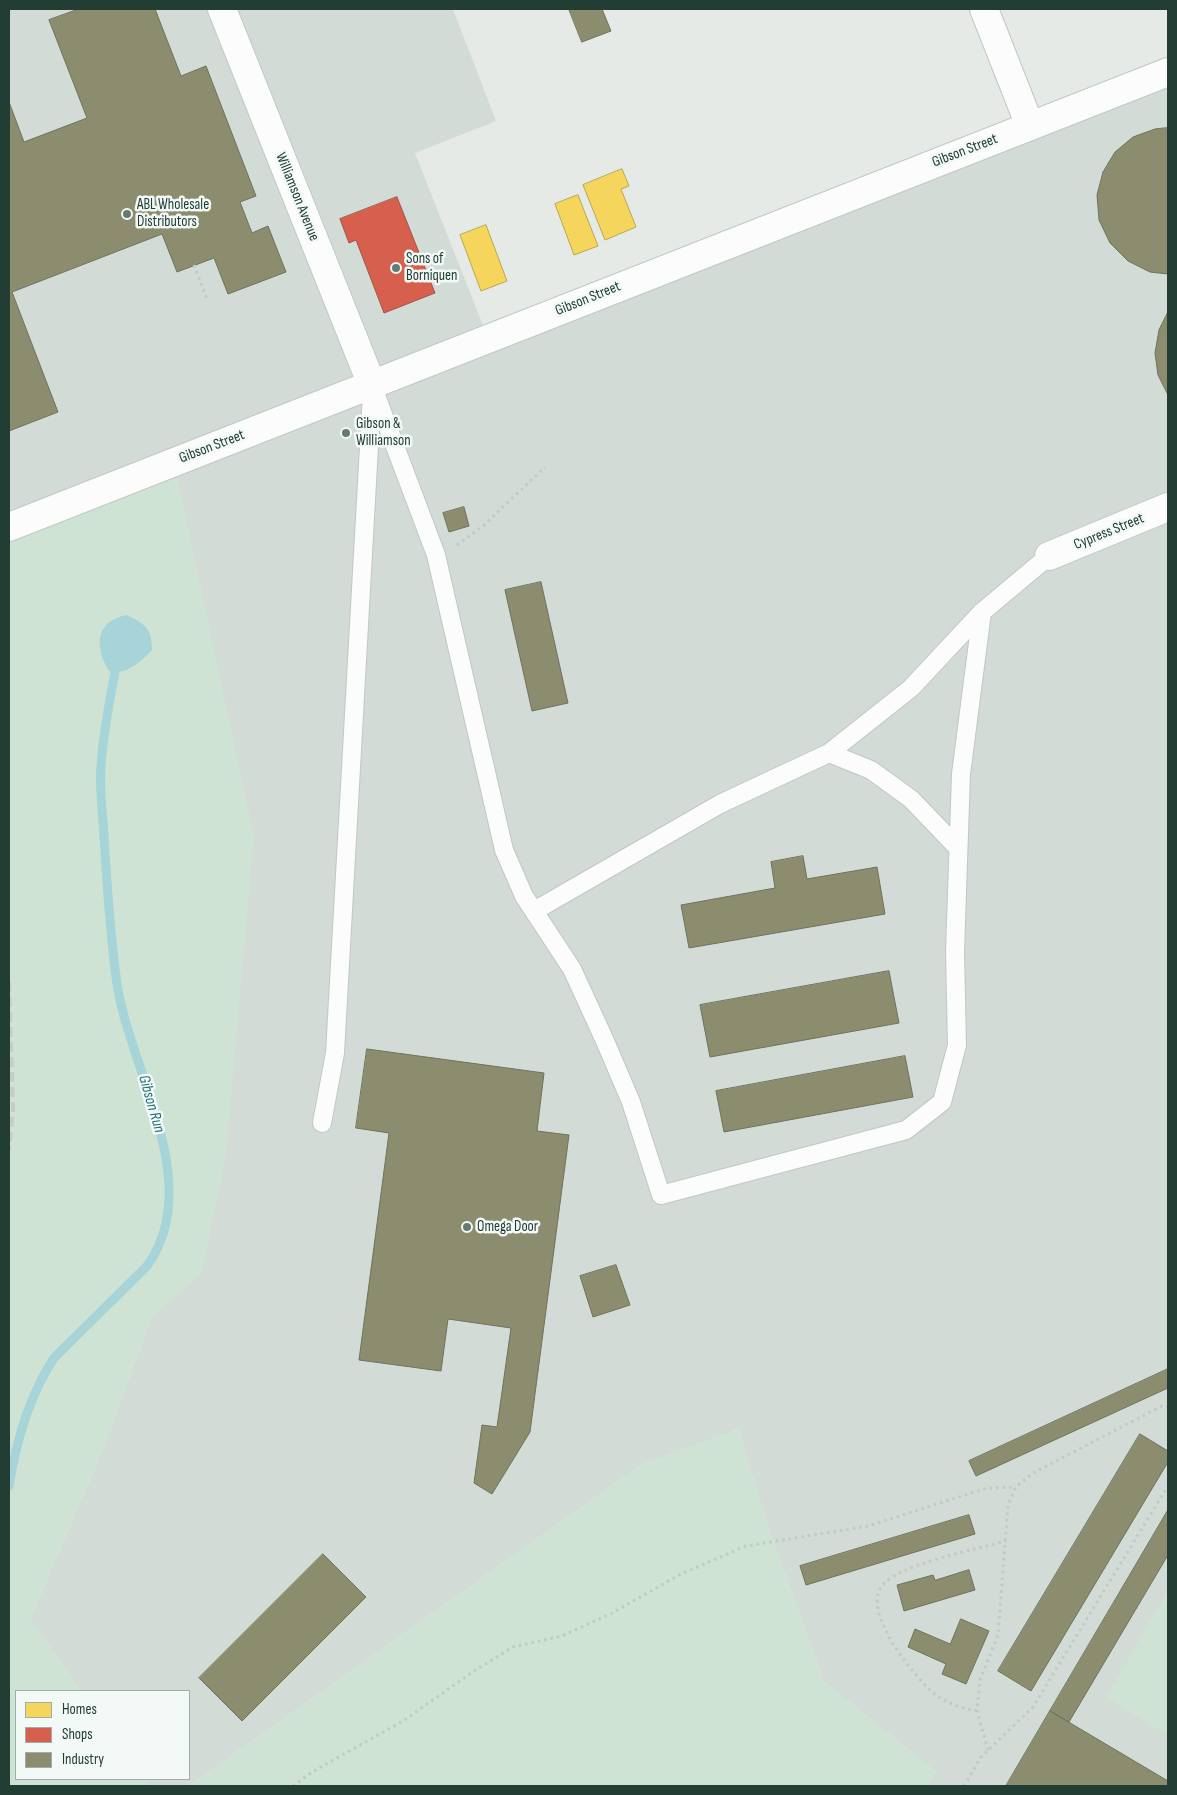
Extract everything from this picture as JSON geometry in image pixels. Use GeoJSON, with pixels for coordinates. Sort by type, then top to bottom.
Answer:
{"type":"FeatureCollection","features":[{"type":"Feature","properties":{"kind":"street","name":"Williamson Avenue"},"geometry":{"type":"LineString","coordinates":[[222,9],[372,385]]}},
{"type":"Feature","properties":{"kind":"street"},"geometry":{"type":"LineString","coordinates":[[984,9],[1030,126]]}},
{"type":"Feature","properties":{"kind":"street","name":"Gibson Street"},"geometry":{"type":"LineString","coordinates":[[9,527],[1168,72]]}},
{"type":"Feature","properties":{"kind":"street","name":"Cypress Street"},"geometry":{"type":"LineString","coordinates":[[1049,556],[1168,507]]}},
{"type":"Feature","properties":{"kind":"lane"},"geometry":{"type":"LineString","coordinates":[[372,385],[436,555],[504,850],[524,896],[572,969],[606,1041],[631,1102],[660,1195],[906,1130],[942,1102],[957,1044],[955,952],[961,774],[982,612]]}},
{"type":"Feature","properties":{"kind":"lane"},"geometry":{"type":"LineString","coordinates":[[322,1123],[335,1053],[372,385]]}},
{"type":"Feature","properties":{"kind":"lane"},"geometry":{"type":"LineString","coordinates":[[534,911],[720,804],[828,753],[911,688],[982,612],[1049,556]]}},
{"type":"Feature","properties":{"kind":"lane"},"geometry":{"type":"LineString","coordinates":[[828,753],[871,770],[911,799],[958,848]]}},
{"type":"Feature","properties":{"kind":"path"},"geometry":{"type":"LineString","coordinates":[[194,265],[208,302]]}},
{"type":"Feature","properties":{"kind":"path"},"geometry":{"type":"LineString","coordinates":[[436,555],[459,544],[483,526],[545,467]]}},
{"type":"Feature","properties":{"kind":"path"},"geometry":{"type":"LineString","coordinates":[[988,1750],[977,1711],[980,1680],[998,1635],[1008,1505],[1016,1487],[1032,1473],[1162,1406],[1168,1407]]}},
{"type":"Feature","properties":{"kind":"path"},"geometry":{"type":"LineString","coordinates":[[964,1786],[981,1757],[1033,1707],[1168,1486]]}},
{"type":"Feature","properties":{"kind":"path"},"geometry":{"type":"LineString","coordinates":[[293,1786],[312,1772],[403,1721],[474,1671],[513,1647],[562,1636],[612,1613],[681,1574],[746,1546],[868,1526],[987,1488],[1016,1487]]}},
{"type":"Feature","properties":{"kind":"path"},"geometry":{"type":"LineString","coordinates":[[977,1711],[958,1708],[933,1693],[901,1657],[883,1625],[876,1601],[881,1587],[896,1575],[936,1560],[1006,1541]]}},
{"type":"Feature","properties":{"kind":"shaded area"},"geometry":{"type":"Polygon","coordinates":[[[9,9],[453,9],[496,121],[415,153],[488,338],[1168,72],[1168,1786],[926,1786],[936,1772],[824,1682],[769,1529],[738,1429],[641,1465],[189,1786],[149,1786],[144,1780],[190,1780],[190,1690],[80,1690],[30,1619],[103,1449],[152,1316],[202,1273],[9,527],[9,9]]]}},
{"type":"Feature","properties":{"kind":"green space"},"geometry":{"type":"Polygon","coordinates":[[[174,462],[254,836],[226,1155],[202,1274],[152,1316],[103,1449],[30,1619],[80,1690],[15,1690],[15,1780],[144,1780],[149,1786],[9,1786],[9,527],[174,462]]]}},
{"type":"Feature","properties":{"kind":"green space"},"geometry":{"type":"Polygon","coordinates":[[[738,1429],[769,1529],[824,1682],[936,1772],[926,1786],[189,1786],[641,1465],[738,1429]]]}},
{"type":"Feature","properties":{"kind":"green space"},"geometry":{"type":"Polygon","coordinates":[[[1168,1591],[1168,1736],[1106,1697],[1168,1591]]]}},
{"type":"Feature","properties":{"kind":"water"},"geometry":{"type":"Polygon","coordinates":[[[127,615],[143,624],[149,632],[152,650],[138,663],[128,669],[116,672],[109,671],[101,653],[100,636],[103,629],[109,623],[116,618],[127,615]]]}},
{"type":"Feature","properties":{"kind":"building: Homes"},"geometry":{"type":"Polygon","coordinates":[[[622,169],[629,186],[621,189],[636,227],[605,240],[583,185],[622,169]]]}},
{"type":"Feature","properties":{"kind":"building: Homes"},"geometry":{"type":"Polygon","coordinates":[[[578,195],[598,246],[574,255],[555,204],[578,195]]]}},
{"type":"Feature","properties":{"kind":"building: Homes"},"geometry":{"type":"Polygon","coordinates":[[[486,225],[507,281],[481,291],[460,235],[486,225]]]}},
{"type":"Feature","properties":{"kind":"building: Shops","name":"Sons of Borniquen"},"geometry":{"type":"Polygon","coordinates":[[[397,197],[435,293],[384,313],[356,240],[349,243],[340,219],[397,197]]]}},
{"type":"Feature","properties":{"kind":"building: Industry","name":"ABL Wholesale Distributors"},"geometry":{"type":"Polygon","coordinates":[[[79,9],[155,9],[181,76],[206,66],[256,196],[240,202],[252,233],[268,226],[286,272],[228,294],[214,258],[177,272],[162,234],[12,292],[58,412],[9,431],[9,102],[24,142],[87,118],[49,20],[79,9]]]}},
{"type":"Feature","properties":{"kind":"building: Industry"},"geometry":{"type":"Polygon","coordinates":[[[569,9],[602,9],[611,31],[582,42],[569,9]]]}},
{"type":"Feature","properties":{"kind":"building: Industry"},"geometry":{"type":"Polygon","coordinates":[[[1168,128],[1168,274],[1150,272],[1128,261],[1110,243],[1099,220],[1097,195],[1103,172],[1115,152],[1133,137],[1155,129],[1168,128]]]}},
{"type":"Feature","properties":{"kind":"building: Industry"},"geometry":{"type":"Polygon","coordinates":[[[1168,312],[1168,395],[1158,375],[1155,353],[1159,330],[1168,312]]]}},
{"type":"Feature","properties":{"kind":"building: Industry"},"geometry":{"type":"Polygon","coordinates":[[[464,507],[469,526],[449,532],[443,513],[464,507]]]}},
{"type":"Feature","properties":{"kind":"building: Industry"},"geometry":{"type":"Polygon","coordinates":[[[541,582],[568,703],[532,711],[505,590],[541,582]]]}},
{"type":"Feature","properties":{"kind":"building: Industry"},"geometry":{"type":"Polygon","coordinates":[[[803,856],[807,879],[877,867],[885,914],[689,948],[681,905],[775,888],[771,862],[803,856]]]}},
{"type":"Feature","properties":{"kind":"building: Industry"},"geometry":{"type":"Polygon","coordinates":[[[889,971],[899,1023],[710,1057],[700,1005],[889,971]]]}},
{"type":"Feature","properties":{"kind":"building: Industry","name":"Omega Door"},"geometry":{"type":"Polygon","coordinates":[[[367,1049],[544,1073],[537,1131],[569,1135],[530,1432],[492,1494],[474,1483],[482,1425],[497,1427],[511,1328],[448,1319],[441,1371],[359,1360],[389,1133],[356,1128],[367,1049]]]}},
{"type":"Feature","properties":{"kind":"building: Industry"},"geometry":{"type":"Polygon","coordinates":[[[905,1056],[913,1097],[724,1132],[716,1091],[905,1056]]]}},
{"type":"Feature","properties":{"kind":"building: Industry"},"geometry":{"type":"Polygon","coordinates":[[[616,1265],[630,1305],[593,1317],[580,1276],[616,1265]]]}},
{"type":"Feature","properties":{"kind":"building: Industry"},"geometry":{"type":"Polygon","coordinates":[[[1168,1369],[1168,1388],[976,1476],[969,1461],[1168,1369]]]}},
{"type":"Feature","properties":{"kind":"building: Industry"},"geometry":{"type":"Polygon","coordinates":[[[1140,1434],[1168,1451],[1168,1462],[1031,1691],[998,1671],[1140,1434]]]}},
{"type":"Feature","properties":{"kind":"building: Industry"},"geometry":{"type":"Polygon","coordinates":[[[1168,1510],[1168,1555],[1069,1722],[1050,1711],[1168,1510]]]}},
{"type":"Feature","properties":{"kind":"building: Industry"},"geometry":{"type":"Polygon","coordinates":[[[969,1515],[975,1534],[806,1585],[800,1566],[969,1515]]]}},
{"type":"Feature","properties":{"kind":"building: Industry"},"geometry":{"type":"Polygon","coordinates":[[[323,1554],[366,1597],[242,1721],[199,1678],[323,1554]]]}},
{"type":"Feature","properties":{"kind":"building: Industry"},"geometry":{"type":"Polygon","coordinates":[[[969,1570],[975,1590],[904,1611],[897,1585],[933,1575],[935,1580],[969,1570]]]}},
{"type":"Feature","properties":{"kind":"building: Industry"},"geometry":{"type":"Polygon","coordinates":[[[961,1619],[989,1631],[966,1684],[942,1674],[946,1664],[908,1647],[915,1629],[950,1644],[961,1619]]]}},
{"type":"Feature","properties":{"kind":"building: Industry"},"geometry":{"type":"Polygon","coordinates":[[[1050,1711],[1168,1781],[1168,1786],[1006,1786],[1050,1711]]]}},
{"type":"Feature","properties":{"kind":"waterway","name":"Gibson Run"},"geometry":{"type":"LineString","coordinates":[[9,1486],[15,1453],[25,1420],[45,1373],[54,1358],[147,1266],[163,1234],[169,1200],[167,1164],[159,1127],[124,1018],[112,947],[101,775],[108,707],[115,672]]}},
{"type":"Feature","properties":{"kind":"railway"},"geometry":{"type":"LineString","coordinates":[[9,982],[13,1109],[9,1149]]}},
{"type":"Feature","properties":{"kind":"place","name":"ABL Wholesale Distributors"},"geometry":{"type":"Point","coordinates":[127,214]}},
{"type":"Feature","properties":{"kind":"place","name":"Sons of Borniquen"},"geometry":{"type":"Point","coordinates":[396,268]}},
{"type":"Feature","properties":{"kind":"place","name":"Gibson & Williamson"},"geometry":{"type":"Point","coordinates":[346,433]}},
{"type":"Feature","properties":{"kind":"place","name":"Omega Door"},"geometry":{"type":"Point","coordinates":[467,1227]}}]}
